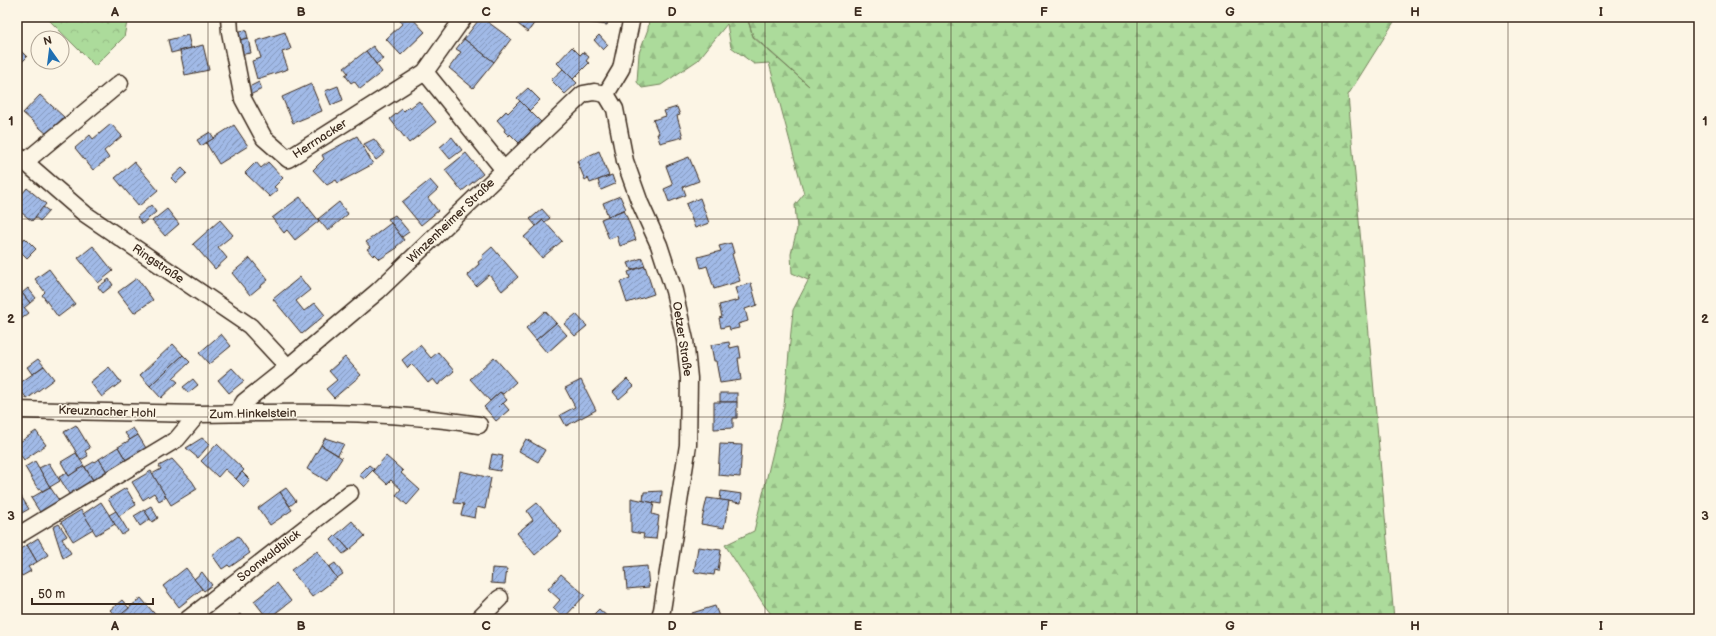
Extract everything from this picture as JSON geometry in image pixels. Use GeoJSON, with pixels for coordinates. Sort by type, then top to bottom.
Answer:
{"type":"FeatureCollection","features":[{"type":"Feature","properties":{"kind":"street","name":"Herrnacker"},"geometry":{"type":"LineString","coordinates":[[229,17],[230,32],[243,99],[264,138],[288,159],[425,72],[464,17]]}},
{"type":"Feature","properties":{"kind":"street"},"geometry":{"type":"LineString","coordinates":[[606,94],[621,69],[632,17]]}},
{"type":"Feature","properties":{"kind":"street"},"geometry":{"type":"LineString","coordinates":[[425,72],[504,170]]}},
{"type":"Feature","properties":{"kind":"street","name":"Ringstraße"},"geometry":{"type":"LineString","coordinates":[[120,83],[21,159],[85,214],[250,326],[288,367]]}},
{"type":"Feature","properties":{"kind":"street","name":"Winzenheimer Straße"},"geometry":{"type":"LineString","coordinates":[[237,413],[244,402],[378,291],[583,94],[594,92],[606,94]]}},
{"type":"Feature","properties":{"kind":"street","name":"Oetzer Straße"},"geometry":{"type":"LineString","coordinates":[[606,94],[615,109],[625,161],[640,203],[659,245],[674,291],[685,340],[689,378],[688,445],[662,610],[659,619]]}},
{"type":"Feature","properties":{"kind":"street","name":"Kreuznacher Hohl"},"geometry":{"type":"LineString","coordinates":[[17,410],[198,414]]}},
{"type":"Feature","properties":{"kind":"street","name":"Zum Hinkelstein"},"geometry":{"type":"LineString","coordinates":[[17,536],[177,438],[198,414],[340,413],[447,420],[479,426]]}},
{"type":"Feature","properties":{"kind":"street","name":"Soonwaldblick"},"geometry":{"type":"LineString","coordinates":[[188,619],[350,493]]}},
{"type":"Feature","properties":{"kind":"street"},"geometry":{"type":"LineString","coordinates":[[479,619],[500,598]]}},
{"type":"Feature","properties":{"kind":"green space"},"geometry":{"type":"Polygon","coordinates":[[[46,17],[128,17],[124,37],[95,66],[70,41],[70,30],[59,30],[46,17]]]}},
{"type":"Feature","properties":{"kind":"green space"},"geometry":{"type":"Polygon","coordinates":[[[649,17],[747,17],[1397,17],[1348,95],[1394,619],[775,619],[764,605],[725,545],[754,531],[784,406],[793,310],[811,275],[808,280],[792,273],[791,254],[797,229],[795,205],[804,194],[769,63],[754,64],[731,47],[727,24],[698,60],[661,85],[642,88],[637,82],[639,53],[648,29],[649,17]],[[747,17],[753,37],[809,86],[753,36],[747,17]]]}},
{"type":"Feature","properties":{"kind":"building"},"geometry":{"type":"Polygon","coordinates":[[[404,17],[411,17],[425,32],[401,55],[386,39],[402,24],[400,21],[404,17]]]}},
{"type":"Feature","properties":{"kind":"building"},"geometry":{"type":"Polygon","coordinates":[[[481,17],[511,39],[494,62],[464,39],[481,17]]]}},
{"type":"Feature","properties":{"kind":"building"},"geometry":{"type":"Polygon","coordinates":[[[509,17],[535,17],[537,19],[528,32],[509,17]]]}},
{"type":"Feature","properties":{"kind":"building"},"geometry":{"type":"Polygon","coordinates":[[[582,17],[609,17],[607,25],[581,21],[582,17]]]}},
{"type":"Feature","properties":{"kind":"building"},"geometry":{"type":"Polygon","coordinates":[[[246,30],[248,38],[235,41],[233,32],[246,30]]]}},
{"type":"Feature","properties":{"kind":"building"},"geometry":{"type":"Polygon","coordinates":[[[285,32],[291,49],[282,52],[288,69],[257,79],[252,61],[261,58],[256,41],[285,32]]]}},
{"type":"Feature","properties":{"kind":"building"},"geometry":{"type":"Polygon","coordinates":[[[188,35],[191,48],[171,53],[168,40],[188,35]]]}},
{"type":"Feature","properties":{"kind":"building"},"geometry":{"type":"Polygon","coordinates":[[[599,35],[608,45],[603,50],[594,40],[599,35]]]}},
{"type":"Feature","properties":{"kind":"building"},"geometry":{"type":"Polygon","coordinates":[[[248,38],[251,53],[238,55],[235,41],[248,38]]]}},
{"type":"Feature","properties":{"kind":"building"},"geometry":{"type":"Polygon","coordinates":[[[464,39],[494,62],[473,88],[449,68],[461,52],[456,49],[464,39]]]}},
{"type":"Feature","properties":{"kind":"building"},"geometry":{"type":"Polygon","coordinates":[[[203,45],[209,70],[185,75],[180,51],[203,45]]]}},
{"type":"Feature","properties":{"kind":"building"},"geometry":{"type":"Polygon","coordinates":[[[373,46],[383,59],[376,64],[366,51],[373,46]]]}},
{"type":"Feature","properties":{"kind":"building"},"geometry":{"type":"Polygon","coordinates":[[[17,47],[27,57],[17,67],[17,47]]]}},
{"type":"Feature","properties":{"kind":"building"},"geometry":{"type":"Polygon","coordinates":[[[572,47],[580,55],[583,52],[589,57],[586,61],[589,63],[573,79],[557,63],[572,47]]]}},
{"type":"Feature","properties":{"kind":"building"},"geometry":{"type":"Polygon","coordinates":[[[366,51],[382,72],[360,89],[354,81],[351,83],[345,75],[348,73],[344,68],[366,51]]]}},
{"type":"Feature","properties":{"kind":"building"},"geometry":{"type":"Polygon","coordinates":[[[563,69],[577,83],[565,94],[551,80],[563,69]]]}},
{"type":"Feature","properties":{"kind":"building"},"geometry":{"type":"Polygon","coordinates":[[[259,82],[262,89],[250,95],[247,88],[259,82]]]}},
{"type":"Feature","properties":{"kind":"building"},"geometry":{"type":"Polygon","coordinates":[[[311,84],[322,111],[293,123],[282,97],[311,84]]]}},
{"type":"Feature","properties":{"kind":"building"},"geometry":{"type":"Polygon","coordinates":[[[338,86],[343,100],[331,105],[325,91],[338,86]]]}},
{"type":"Feature","properties":{"kind":"building"},"geometry":{"type":"Polygon","coordinates":[[[528,88],[540,100],[529,111],[517,98],[528,88]]]}},
{"type":"Feature","properties":{"kind":"building"},"geometry":{"type":"Polygon","coordinates":[[[40,95],[64,117],[48,135],[23,113],[40,95]]]}},
{"type":"Feature","properties":{"kind":"building"},"geometry":{"type":"Polygon","coordinates":[[[419,101],[436,122],[409,143],[390,119],[402,109],[404,111],[409,106],[410,108],[419,101]]]}},
{"type":"Feature","properties":{"kind":"building"},"geometry":{"type":"Polygon","coordinates":[[[520,101],[541,122],[519,143],[510,134],[509,136],[504,131],[505,129],[497,120],[506,111],[508,113],[520,101]]]}},
{"type":"Feature","properties":{"kind":"building"},"geometry":{"type":"Polygon","coordinates":[[[677,107],[680,115],[677,116],[683,137],[660,143],[657,134],[659,134],[653,120],[666,116],[664,111],[677,107]]]}},
{"type":"Feature","properties":{"kind":"building"},"geometry":{"type":"Polygon","coordinates":[[[111,124],[122,136],[104,151],[109,158],[93,170],[75,148],[90,135],[93,139],[111,124]]]}},
{"type":"Feature","properties":{"kind":"building"},"geometry":{"type":"Polygon","coordinates":[[[234,125],[248,146],[219,164],[206,143],[234,125]]]}},
{"type":"Feature","properties":{"kind":"building"},"geometry":{"type":"Polygon","coordinates":[[[210,132],[214,138],[201,146],[197,140],[210,132]]]}},
{"type":"Feature","properties":{"kind":"building"},"geometry":{"type":"Polygon","coordinates":[[[357,136],[373,164],[338,183],[336,180],[327,185],[313,170],[324,159],[322,155],[357,136]]]}},
{"type":"Feature","properties":{"kind":"building"},"geometry":{"type":"Polygon","coordinates":[[[452,137],[462,150],[450,159],[440,147],[452,137]]]}},
{"type":"Feature","properties":{"kind":"building"},"geometry":{"type":"Polygon","coordinates":[[[374,139],[385,153],[376,160],[364,144],[374,139]]]}},
{"type":"Feature","properties":{"kind":"building"},"geometry":{"type":"Polygon","coordinates":[[[599,151],[609,176],[590,183],[588,178],[585,180],[577,161],[599,151]]]}},
{"type":"Feature","properties":{"kind":"building"},"geometry":{"type":"Polygon","coordinates":[[[466,153],[483,174],[462,191],[445,170],[466,153]]]}},
{"type":"Feature","properties":{"kind":"building"},"geometry":{"type":"Polygon","coordinates":[[[689,157],[699,181],[683,187],[686,195],[669,202],[664,189],[673,185],[666,166],[689,157]]]}},
{"type":"Feature","properties":{"kind":"building"},"geometry":{"type":"Polygon","coordinates":[[[134,162],[158,190],[139,206],[115,178],[134,162]]]}},
{"type":"Feature","properties":{"kind":"building"},"geometry":{"type":"Polygon","coordinates":[[[256,162],[261,168],[268,162],[283,178],[274,187],[278,190],[270,197],[245,173],[256,162]]]}},
{"type":"Feature","properties":{"kind":"building"},"geometry":{"type":"Polygon","coordinates":[[[182,168],[187,173],[176,183],[171,178],[182,168]]]}},
{"type":"Feature","properties":{"kind":"building"},"geometry":{"type":"Polygon","coordinates":[[[612,175],[615,184],[601,190],[598,180],[612,175]]]}},
{"type":"Feature","properties":{"kind":"building"},"geometry":{"type":"Polygon","coordinates":[[[430,180],[438,189],[428,198],[438,211],[421,225],[402,202],[430,180]]]}},
{"type":"Feature","properties":{"kind":"building"},"geometry":{"type":"Polygon","coordinates":[[[27,188],[46,204],[32,221],[17,209],[17,200],[27,188]]]}},
{"type":"Feature","properties":{"kind":"building"},"geometry":{"type":"Polygon","coordinates":[[[620,196],[626,209],[608,216],[603,203],[620,196]]]}},
{"type":"Feature","properties":{"kind":"building"},"geometry":{"type":"Polygon","coordinates":[[[300,197],[319,221],[295,240],[287,230],[284,233],[272,218],[300,197]]]}},
{"type":"Feature","properties":{"kind":"building"},"geometry":{"type":"Polygon","coordinates":[[[700,198],[709,223],[695,228],[686,204],[700,198]]]}},
{"type":"Feature","properties":{"kind":"building"},"geometry":{"type":"Polygon","coordinates":[[[339,202],[348,214],[328,231],[318,219],[339,202]]]}},
{"type":"Feature","properties":{"kind":"building"},"geometry":{"type":"Polygon","coordinates":[[[151,205],[156,212],[142,224],[137,217],[151,205]]]}},
{"type":"Feature","properties":{"kind":"building"},"geometry":{"type":"Polygon","coordinates":[[[43,207],[49,211],[40,221],[35,217],[43,207]]]}},
{"type":"Feature","properties":{"kind":"building"},"geometry":{"type":"Polygon","coordinates":[[[167,209],[179,224],[165,236],[152,221],[167,209]]]}},
{"type":"Feature","properties":{"kind":"building"},"geometry":{"type":"Polygon","coordinates":[[[542,209],[550,218],[545,222],[543,220],[536,226],[530,219],[542,209]]]}},
{"type":"Feature","properties":{"kind":"building"},"geometry":{"type":"Polygon","coordinates":[[[624,210],[636,240],[620,246],[617,236],[609,239],[601,219],[624,210]]]}},
{"type":"Feature","properties":{"kind":"building"},"geometry":{"type":"Polygon","coordinates":[[[395,215],[409,232],[402,237],[388,219],[395,215]]]}},
{"type":"Feature","properties":{"kind":"building"},"geometry":{"type":"Polygon","coordinates":[[[220,220],[233,235],[218,247],[227,258],[215,269],[193,244],[220,220]]]}},
{"type":"Feature","properties":{"kind":"building"},"geometry":{"type":"Polygon","coordinates":[[[543,220],[562,241],[542,258],[524,237],[543,220]]]}},
{"type":"Feature","properties":{"kind":"building"},"geometry":{"type":"Polygon","coordinates":[[[391,223],[404,240],[396,247],[397,248],[380,259],[375,254],[373,256],[367,249],[370,247],[366,242],[391,223]]]}},
{"type":"Feature","properties":{"kind":"building"},"geometry":{"type":"Polygon","coordinates":[[[25,238],[36,249],[27,258],[17,248],[17,245],[25,238]]]}},
{"type":"Feature","properties":{"kind":"building"},"geometry":{"type":"Polygon","coordinates":[[[731,243],[734,253],[732,254],[740,281],[714,289],[707,266],[701,268],[698,257],[721,251],[719,246],[731,243]]]}},
{"type":"Feature","properties":{"kind":"building"},"geometry":{"type":"Polygon","coordinates":[[[93,246],[113,271],[98,283],[78,258],[93,246]]]}},
{"type":"Feature","properties":{"kind":"building"},"geometry":{"type":"Polygon","coordinates":[[[492,247],[518,277],[502,291],[489,275],[476,286],[467,275],[479,264],[478,262],[483,258],[482,256],[492,247]]]}},
{"type":"Feature","properties":{"kind":"building"},"geometry":{"type":"Polygon","coordinates":[[[250,258],[268,280],[250,295],[232,273],[250,258]]]}},
{"type":"Feature","properties":{"kind":"building"},"geometry":{"type":"Polygon","coordinates":[[[642,258],[645,266],[631,270],[628,263],[642,258]]]}},
{"type":"Feature","properties":{"kind":"building"},"geometry":{"type":"Polygon","coordinates":[[[645,266],[654,294],[627,303],[620,282],[630,278],[628,272],[645,266]]]}},
{"type":"Feature","properties":{"kind":"building"},"geometry":{"type":"Polygon","coordinates":[[[49,269],[75,304],[58,317],[42,295],[45,292],[35,279],[49,269]]]}},
{"type":"Feature","properties":{"kind":"building"},"geometry":{"type":"Polygon","coordinates":[[[300,277],[310,290],[296,301],[304,311],[315,303],[325,315],[302,334],[273,299],[300,277]]]}},
{"type":"Feature","properties":{"kind":"building"},"geometry":{"type":"Polygon","coordinates":[[[137,278],[153,300],[134,313],[118,292],[137,278]]]}},
{"type":"Feature","properties":{"kind":"building"},"geometry":{"type":"Polygon","coordinates":[[[109,279],[113,285],[103,293],[98,287],[109,279]]]}},
{"type":"Feature","properties":{"kind":"building"},"geometry":{"type":"Polygon","coordinates":[[[751,283],[757,305],[745,309],[748,321],[738,324],[739,328],[730,330],[729,326],[721,328],[719,318],[722,317],[719,305],[739,300],[735,288],[751,283]]]}},
{"type":"Feature","properties":{"kind":"building"},"geometry":{"type":"Polygon","coordinates":[[[28,288],[36,298],[30,303],[22,293],[28,288]]]}},
{"type":"Feature","properties":{"kind":"building"},"geometry":{"type":"Polygon","coordinates":[[[22,293],[30,303],[24,308],[17,299],[17,297],[22,293]]]}},
{"type":"Feature","properties":{"kind":"building"},"geometry":{"type":"Polygon","coordinates":[[[17,299],[29,313],[20,320],[18,318],[17,319],[17,299]]]}},
{"type":"Feature","properties":{"kind":"building"},"geometry":{"type":"Polygon","coordinates":[[[545,311],[556,323],[536,340],[526,328],[545,311]]]}},
{"type":"Feature","properties":{"kind":"building"},"geometry":{"type":"Polygon","coordinates":[[[576,314],[587,326],[575,336],[564,324],[576,314]]]}},
{"type":"Feature","properties":{"kind":"building"},"geometry":{"type":"Polygon","coordinates":[[[556,323],[567,335],[547,353],[536,340],[556,323]]]}},
{"type":"Feature","properties":{"kind":"building"},"geometry":{"type":"Polygon","coordinates":[[[221,334],[231,346],[209,364],[199,353],[221,334]]]}},
{"type":"Feature","properties":{"kind":"building"},"geometry":{"type":"Polygon","coordinates":[[[729,342],[730,348],[739,346],[741,358],[738,358],[741,380],[720,383],[711,345],[729,342]]]}},
{"type":"Feature","properties":{"kind":"building"},"geometry":{"type":"Polygon","coordinates":[[[173,344],[183,355],[150,386],[140,375],[173,344]]]}},
{"type":"Feature","properties":{"kind":"building"},"geometry":{"type":"Polygon","coordinates":[[[420,345],[431,358],[438,352],[454,371],[438,385],[433,379],[428,383],[412,364],[408,368],[402,360],[420,345]]]}},
{"type":"Feature","properties":{"kind":"building"},"geometry":{"type":"Polygon","coordinates":[[[183,355],[190,362],[173,378],[178,382],[161,398],[150,386],[183,355]]]}},
{"type":"Feature","properties":{"kind":"building"},"geometry":{"type":"Polygon","coordinates":[[[345,357],[361,375],[334,398],[326,389],[337,380],[329,371],[345,357]]]}},
{"type":"Feature","properties":{"kind":"building"},"geometry":{"type":"Polygon","coordinates":[[[494,357],[516,382],[503,394],[500,392],[490,401],[470,379],[494,357]]]}},
{"type":"Feature","properties":{"kind":"building"},"geometry":{"type":"Polygon","coordinates":[[[38,359],[44,366],[32,374],[27,367],[38,359]]]}},
{"type":"Feature","properties":{"kind":"building"},"geometry":{"type":"Polygon","coordinates":[[[44,366],[54,379],[27,399],[17,385],[44,366]]]}},
{"type":"Feature","properties":{"kind":"building"},"geometry":{"type":"Polygon","coordinates":[[[109,367],[121,382],[102,397],[90,382],[109,367]]]}},
{"type":"Feature","properties":{"kind":"building"},"geometry":{"type":"Polygon","coordinates":[[[232,368],[244,381],[229,393],[218,380],[232,368]]]}},
{"type":"Feature","properties":{"kind":"building"},"geometry":{"type":"Polygon","coordinates":[[[193,379],[198,385],[188,393],[183,387],[193,379]]]}},
{"type":"Feature","properties":{"kind":"building"},"geometry":{"type":"Polygon","coordinates":[[[627,379],[634,386],[619,399],[613,392],[627,379]]]}},
{"type":"Feature","properties":{"kind":"building"},"geometry":{"type":"Polygon","coordinates":[[[581,380],[596,410],[566,426],[560,415],[575,407],[565,388],[581,380]]]}},
{"type":"Feature","properties":{"kind":"building"},"geometry":{"type":"Polygon","coordinates":[[[500,392],[507,400],[491,415],[484,407],[500,392]]]}},
{"type":"Feature","properties":{"kind":"building"},"geometry":{"type":"Polygon","coordinates":[[[720,393],[737,393],[737,402],[720,402],[720,393]]]}},
{"type":"Feature","properties":{"kind":"building"},"geometry":{"type":"Polygon","coordinates":[[[714,402],[737,402],[737,418],[733,418],[733,428],[714,429],[714,402]]]}},
{"type":"Feature","properties":{"kind":"building"},"geometry":{"type":"Polygon","coordinates":[[[503,403],[509,410],[496,421],[491,415],[503,403]]]}},
{"type":"Feature","properties":{"kind":"building"},"geometry":{"type":"Polygon","coordinates":[[[76,425],[90,448],[85,451],[88,456],[81,460],[64,432],[76,425]]]}},
{"type":"Feature","properties":{"kind":"building"},"geometry":{"type":"Polygon","coordinates":[[[133,428],[138,435],[130,440],[125,433],[133,428]]]}},
{"type":"Feature","properties":{"kind":"building"},"geometry":{"type":"Polygon","coordinates":[[[36,431],[46,445],[24,460],[17,450],[17,444],[36,431]]]}},
{"type":"Feature","properties":{"kind":"building"},"geometry":{"type":"Polygon","coordinates":[[[138,435],[149,453],[129,465],[118,447],[138,435]]]}},
{"type":"Feature","properties":{"kind":"building"},"geometry":{"type":"Polygon","coordinates":[[[202,438],[210,444],[198,458],[186,448],[202,438]]]}},
{"type":"Feature","properties":{"kind":"building"},"geometry":{"type":"Polygon","coordinates":[[[325,438],[344,444],[338,455],[321,445],[325,438]]]}},
{"type":"Feature","properties":{"kind":"building"},"geometry":{"type":"Polygon","coordinates":[[[526,439],[545,450],[538,462],[519,451],[526,439]]]}},
{"type":"Feature","properties":{"kind":"building"},"geometry":{"type":"Polygon","coordinates":[[[217,444],[244,470],[236,479],[225,469],[218,477],[201,461],[217,444]]]}},
{"type":"Feature","properties":{"kind":"building"},"geometry":{"type":"Polygon","coordinates":[[[720,444],[742,445],[740,477],[718,475],[720,444]]]}},
{"type":"Feature","properties":{"kind":"building"},"geometry":{"type":"Polygon","coordinates":[[[321,445],[342,458],[327,481],[307,469],[321,445]]]}},
{"type":"Feature","properties":{"kind":"building"},"geometry":{"type":"Polygon","coordinates":[[[118,447],[129,465],[110,477],[99,459],[118,447]]]}},
{"type":"Feature","properties":{"kind":"building"},"geometry":{"type":"Polygon","coordinates":[[[76,453],[84,466],[69,476],[61,462],[76,453]]]}},
{"type":"Feature","properties":{"kind":"building"},"geometry":{"type":"Polygon","coordinates":[[[492,454],[503,456],[500,471],[489,469],[492,454]]]}},
{"type":"Feature","properties":{"kind":"building"},"geometry":{"type":"Polygon","coordinates":[[[386,456],[403,471],[401,473],[420,490],[407,505],[396,495],[401,489],[391,480],[387,484],[373,471],[386,456]]]}},
{"type":"Feature","properties":{"kind":"building"},"geometry":{"type":"Polygon","coordinates":[[[99,459],[110,477],[96,485],[85,467],[99,459]]]}},
{"type":"Feature","properties":{"kind":"building"},"geometry":{"type":"Polygon","coordinates":[[[172,459],[192,481],[197,489],[171,505],[152,474],[161,469],[159,466],[172,459]]]}},
{"type":"Feature","properties":{"kind":"building"},"geometry":{"type":"Polygon","coordinates":[[[35,461],[50,487],[42,491],[40,488],[38,489],[25,467],[35,461]]]}},
{"type":"Feature","properties":{"kind":"building"},"geometry":{"type":"Polygon","coordinates":[[[49,463],[60,481],[50,487],[39,468],[49,463]]]}},
{"type":"Feature","properties":{"kind":"building"},"geometry":{"type":"Polygon","coordinates":[[[369,465],[374,469],[364,479],[359,475],[369,465]]]}},
{"type":"Feature","properties":{"kind":"building"},"geometry":{"type":"Polygon","coordinates":[[[84,466],[96,485],[72,499],[59,477],[67,473],[69,476],[84,466]]]}},
{"type":"Feature","properties":{"kind":"building"},"geometry":{"type":"Polygon","coordinates":[[[151,471],[166,497],[159,501],[154,493],[143,500],[132,482],[151,471]]]}},
{"type":"Feature","properties":{"kind":"building"},"geometry":{"type":"Polygon","coordinates":[[[460,471],[491,478],[485,509],[477,507],[475,518],[461,515],[464,504],[454,503],[460,471]]]}},
{"type":"Feature","properties":{"kind":"building"},"geometry":{"type":"Polygon","coordinates":[[[242,472],[250,480],[244,487],[236,479],[242,472]]]}},
{"type":"Feature","properties":{"kind":"building"},"geometry":{"type":"Polygon","coordinates":[[[50,487],[62,505],[43,517],[31,498],[50,487]]]}},
{"type":"Feature","properties":{"kind":"building"},"geometry":{"type":"Polygon","coordinates":[[[126,488],[136,505],[119,516],[108,499],[126,488]]]}},
{"type":"Feature","properties":{"kind":"building"},"geometry":{"type":"Polygon","coordinates":[[[286,488],[296,501],[290,506],[280,492],[286,488]]]}},
{"type":"Feature","properties":{"kind":"building"},"geometry":{"type":"Polygon","coordinates":[[[662,491],[661,504],[643,501],[644,492],[662,491]]]}},
{"type":"Feature","properties":{"kind":"building"},"geometry":{"type":"Polygon","coordinates":[[[721,491],[742,494],[741,503],[720,500],[721,491]]]}},
{"type":"Feature","properties":{"kind":"building"},"geometry":{"type":"Polygon","coordinates":[[[280,492],[292,510],[270,525],[258,508],[280,492]]]}},
{"type":"Feature","properties":{"kind":"building"},"geometry":{"type":"Polygon","coordinates":[[[19,493],[29,509],[20,514],[17,510],[17,494],[19,493]]]}},
{"type":"Feature","properties":{"kind":"building"},"geometry":{"type":"Polygon","coordinates":[[[631,498],[654,503],[652,514],[659,516],[656,539],[643,538],[644,534],[631,532],[631,498]]]}},
{"type":"Feature","properties":{"kind":"building"},"geometry":{"type":"Polygon","coordinates":[[[707,498],[729,501],[724,528],[701,524],[707,498]]]}},
{"type":"Feature","properties":{"kind":"building"},"geometry":{"type":"Polygon","coordinates":[[[101,502],[115,524],[96,535],[83,514],[101,502]]]}},
{"type":"Feature","properties":{"kind":"building"},"geometry":{"type":"Polygon","coordinates":[[[537,503],[562,532],[535,555],[517,533],[533,520],[527,511],[537,503]]]}},
{"type":"Feature","properties":{"kind":"building"},"geometry":{"type":"Polygon","coordinates":[[[151,506],[158,518],[152,522],[144,510],[151,506]]]}},
{"type":"Feature","properties":{"kind":"building"},"geometry":{"type":"Polygon","coordinates":[[[81,510],[93,529],[73,541],[61,522],[81,510]]]}},
{"type":"Feature","properties":{"kind":"building"},"geometry":{"type":"Polygon","coordinates":[[[144,510],[150,519],[140,526],[134,516],[144,510]]]}},
{"type":"Feature","properties":{"kind":"building"},"geometry":{"type":"Polygon","coordinates":[[[116,511],[128,531],[122,535],[109,515],[116,511]]]}},
{"type":"Feature","properties":{"kind":"building"},"geometry":{"type":"Polygon","coordinates":[[[352,521],[365,536],[349,550],[336,535],[352,521]]]}},
{"type":"Feature","properties":{"kind":"building"},"geometry":{"type":"Polygon","coordinates":[[[59,524],[67,536],[62,539],[71,553],[63,558],[53,527],[59,524]]]}},
{"type":"Feature","properties":{"kind":"building"},"geometry":{"type":"Polygon","coordinates":[[[336,535],[349,550],[343,554],[331,540],[336,535]]]}},
{"type":"Feature","properties":{"kind":"building"},"geometry":{"type":"Polygon","coordinates":[[[238,536],[250,553],[230,567],[228,565],[222,569],[212,555],[238,536]]]}},
{"type":"Feature","properties":{"kind":"building"},"geometry":{"type":"Polygon","coordinates":[[[38,538],[48,555],[37,562],[27,545],[38,538]]]}},
{"type":"Feature","properties":{"kind":"building"},"geometry":{"type":"Polygon","coordinates":[[[27,545],[37,562],[28,567],[31,571],[22,576],[17,569],[17,551],[27,545]]]}},
{"type":"Feature","properties":{"kind":"building"},"geometry":{"type":"Polygon","coordinates":[[[698,547],[721,550],[718,571],[715,570],[714,575],[694,572],[698,547]]]}},
{"type":"Feature","properties":{"kind":"building"},"geometry":{"type":"Polygon","coordinates":[[[317,551],[337,578],[312,597],[291,570],[317,551]]]}},
{"type":"Feature","properties":{"kind":"building"},"geometry":{"type":"Polygon","coordinates":[[[335,563],[343,574],[337,578],[329,567],[335,563]]]}},
{"type":"Feature","properties":{"kind":"building"},"geometry":{"type":"Polygon","coordinates":[[[647,566],[649,587],[627,589],[625,568],[647,566]]]}},
{"type":"Feature","properties":{"kind":"building"},"geometry":{"type":"Polygon","coordinates":[[[186,568],[202,589],[179,607],[163,586],[186,568]]]}},
{"type":"Feature","properties":{"kind":"building"},"geometry":{"type":"Polygon","coordinates":[[[492,568],[507,569],[505,584],[491,583],[492,568]]]}},
{"type":"Feature","properties":{"kind":"building"},"geometry":{"type":"Polygon","coordinates":[[[202,572],[212,585],[204,591],[194,579],[202,572]]]}},
{"type":"Feature","properties":{"kind":"building"},"geometry":{"type":"Polygon","coordinates":[[[561,574],[585,595],[564,618],[553,608],[560,600],[548,589],[561,574]]]}},
{"type":"Feature","properties":{"kind":"building"},"geometry":{"type":"Polygon","coordinates":[[[277,583],[291,601],[268,619],[254,601],[277,583]]]}},
{"type":"Feature","properties":{"kind":"building"},"geometry":{"type":"Polygon","coordinates":[[[141,598],[159,619],[123,619],[120,615],[141,598]]]}},
{"type":"Feature","properties":{"kind":"building"},"geometry":{"type":"Polygon","coordinates":[[[122,600],[129,608],[117,618],[110,610],[122,600]]]}},
{"type":"Feature","properties":{"kind":"building"},"geometry":{"type":"Polygon","coordinates":[[[715,606],[720,619],[694,619],[692,613],[715,606]]]}},
{"type":"Feature","properties":{"kind":"building"},"geometry":{"type":"Polygon","coordinates":[[[599,609],[610,619],[589,619],[599,609]]]}},
{"type":"Feature","properties":{"kind":"building"},"geometry":{"type":"Polygon","coordinates":[[[240,614],[244,619],[233,619],[240,614]]]}}]}
